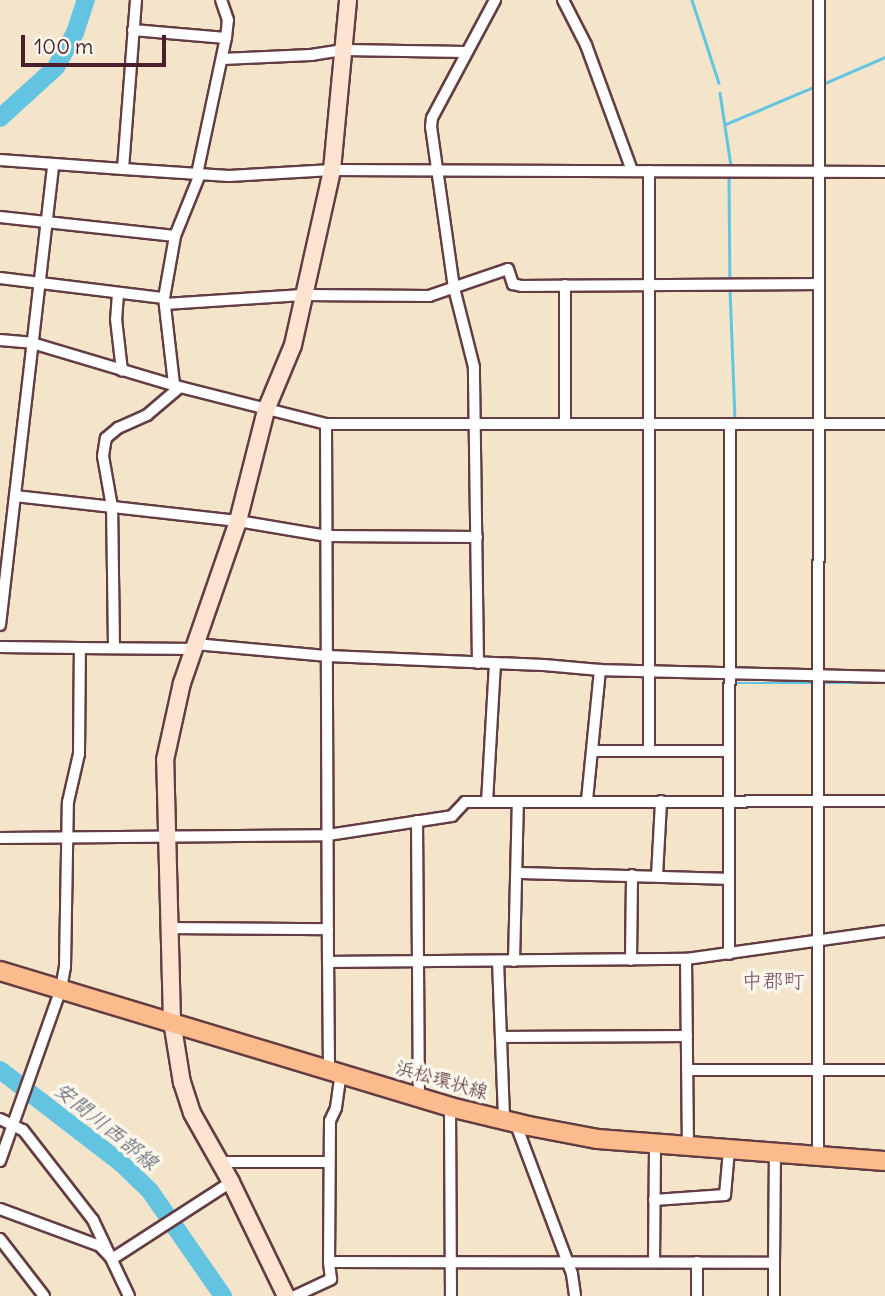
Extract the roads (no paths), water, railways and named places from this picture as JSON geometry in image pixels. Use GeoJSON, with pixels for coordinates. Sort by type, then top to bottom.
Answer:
{"type":"FeatureCollection","features":[{"type":"Feature","properties":{"kind":"main road","name":"浜松環状線"},"geometry":{"type":"LineString","coordinates":[[0,971],[335,1070],[450,1107],[510,1121],[597,1139],[885,1161]]}},
{"type":"Feature","properties":{"kind":"street"},"geometry":{"type":"LineString","coordinates":[[123,169],[136,0]]}},
{"type":"Feature","properties":{"kind":"street"},"geometry":{"type":"LineString","coordinates":[[177,386],[165,301],[175,236],[198,174],[226,38],[228,20],[221,0]]}},
{"type":"Feature","properties":{"kind":"street"},"geometry":{"type":"LineString","coordinates":[[286,1296],[231,1182],[192,1113],[182,1083],[172,1021],[165,760],[172,722],[238,521],[266,410],[293,345],[332,170],[348,0]]}},
{"type":"Feature","properties":{"kind":"street"},"geometry":{"type":"LineString","coordinates":[[478,663],[474,367],[454,288],[432,118],[495,0]]}},
{"type":"Feature","properties":{"kind":"street"},"geometry":{"type":"LineString","coordinates":[[563,0],[586,45],[632,171]]}},
{"type":"Feature","properties":{"kind":"street"},"geometry":{"type":"LineString","coordinates":[[818,1156],[819,0]]}},
{"type":"Feature","properties":{"kind":"street"},"geometry":{"type":"LineString","coordinates":[[134,30],[226,38]]}},
{"type":"Feature","properties":{"kind":"street"},"geometry":{"type":"LineString","coordinates":[[222,59],[311,55],[344,50],[419,49],[465,52]]}},
{"type":"Feature","properties":{"kind":"street"},"geometry":{"type":"LineString","coordinates":[[0,160],[198,174],[332,170],[885,172]]}},
{"type":"Feature","properties":{"kind":"street"},"geometry":{"type":"LineString","coordinates":[[0,625],[53,165]]}},
{"type":"Feature","properties":{"kind":"street"},"geometry":{"type":"LineString","coordinates":[[649,171],[649,751]]}},
{"type":"Feature","properties":{"kind":"street"},"geometry":{"type":"LineString","coordinates":[[0,217],[175,236]]}},
{"type":"Feature","properties":{"kind":"street"},"geometry":{"type":"LineString","coordinates":[[0,278],[118,292],[165,301],[303,295],[429,296],[508,269],[513,284],[818,284]]}},
{"type":"Feature","properties":{"kind":"street"},"geometry":{"type":"LineString","coordinates":[[565,285],[565,423]]}},
{"type":"Feature","properties":{"kind":"street"},"geometry":{"type":"LineString","coordinates":[[118,292],[116,319],[122,371]]}},
{"type":"Feature","properties":{"kind":"street"},"geometry":{"type":"LineString","coordinates":[[0,340],[32,343],[122,371],[326,424],[885,424]]}},
{"type":"Feature","properties":{"kind":"street"},"geometry":{"type":"LineString","coordinates":[[114,646],[112,507],[103,456],[106,438],[118,428],[147,415],[177,386]]}},
{"type":"Feature","properties":{"kind":"street"},"geometry":{"type":"LineString","coordinates":[[295,1296],[331,1279],[328,1162],[330,1121],[336,1108],[328,962],[326,424]]}},
{"type":"Feature","properties":{"kind":"street"},"geometry":{"type":"LineString","coordinates":[[729,954],[730,424]]}},
{"type":"Feature","properties":{"kind":"street"},"geometry":{"type":"LineString","coordinates":[[15,496],[238,521],[327,536],[477,537]]}},
{"type":"Feature","properties":{"kind":"street"},"geometry":{"type":"LineString","coordinates":[[0,647],[195,647],[600,670],[885,677]]}},
{"type":"Feature","properties":{"kind":"street"},"geometry":{"type":"LineString","coordinates":[[0,1161],[61,989],[65,967],[66,838],[68,802],[79,754],[80,648]]}},
{"type":"Feature","properties":{"kind":"street"},"geometry":{"type":"LineString","coordinates":[[487,802],[495,663]]}},
{"type":"Feature","properties":{"kind":"street"},"geometry":{"type":"LineString","coordinates":[[587,800],[600,670]]}},
{"type":"Feature","properties":{"kind":"street"},"geometry":{"type":"LineString","coordinates":[[594,751],[728,751]]}},
{"type":"Feature","properties":{"kind":"street"},"geometry":{"type":"LineString","coordinates":[[657,876],[661,801]]}},
{"type":"Feature","properties":{"kind":"street"},"geometry":{"type":"LineString","coordinates":[[0,838],[328,835],[452,816],[465,802],[885,801]]}},
{"type":"Feature","properties":{"kind":"street"},"geometry":{"type":"LineString","coordinates":[[514,961],[518,802]]}},
{"type":"Feature","properties":{"kind":"street"},"geometry":{"type":"LineString","coordinates":[[417,821],[418,1096]]}},
{"type":"Feature","properties":{"kind":"street"},"geometry":{"type":"LineString","coordinates":[[517,873],[728,878]]}},
{"type":"Feature","properties":{"kind":"street"},"geometry":{"type":"LineString","coordinates":[[631,960],[632,875]]}},
{"type":"Feature","properties":{"kind":"street"},"geometry":{"type":"LineString","coordinates":[[170,928],[328,929]]}},
{"type":"Feature","properties":{"kind":"street"},"geometry":{"type":"LineString","coordinates":[[328,962],[687,959],[885,931]]}},
{"type":"Feature","properties":{"kind":"street"},"geometry":{"type":"LineString","coordinates":[[687,959],[688,1147]]}},
{"type":"Feature","properties":{"kind":"street"},"geometry":{"type":"LineString","coordinates":[[498,961],[501,1037],[510,1121],[567,1263],[575,1296]]}},
{"type":"Feature","properties":{"kind":"street"},"geometry":{"type":"LineString","coordinates":[[501,1037],[687,1037]]}},
{"type":"Feature","properties":{"kind":"street"},"geometry":{"type":"LineString","coordinates":[[687,1070],[885,1070]]}},
{"type":"Feature","properties":{"kind":"street"},"geometry":{"type":"LineString","coordinates":[[450,1107],[451,1296]]}},
{"type":"Feature","properties":{"kind":"street"},"geometry":{"type":"LineString","coordinates":[[0,1119],[13,1122],[23,1130],[93,1220],[129,1296]]}},
{"type":"Feature","properties":{"kind":"street"},"geometry":{"type":"LineString","coordinates":[[654,1144],[654,1262]]}},
{"type":"Feature","properties":{"kind":"street"},"geometry":{"type":"LineString","coordinates":[[654,1200],[725,1195],[729,1150]]}},
{"type":"Feature","properties":{"kind":"street"},"geometry":{"type":"LineString","coordinates":[[775,1154],[775,1296]]}},
{"type":"Feature","properties":{"kind":"street"},"geometry":{"type":"LineString","coordinates":[[218,1162],[328,1162]]}},
{"type":"Feature","properties":{"kind":"street"},"geometry":{"type":"LineString","coordinates":[[112,1259],[231,1182]]}},
{"type":"Feature","properties":{"kind":"street"},"geometry":{"type":"LineString","coordinates":[[0,1209],[100,1246],[112,1259]]}},
{"type":"Feature","properties":{"kind":"street"},"geometry":{"type":"LineString","coordinates":[[0,1239],[44,1296]]}},
{"type":"Feature","properties":{"kind":"street"},"geometry":{"type":"LineString","coordinates":[[329,1262],[774,1263]]}},
{"type":"Feature","properties":{"kind":"street"},"geometry":{"type":"LineString","coordinates":[[697,1262],[697,1296]]}},
{"type":"Feature","properties":{"kind":"waterway"},"geometry":{"type":"LineString","coordinates":[[0,118],[56,67],[75,33],[86,0]]}},
{"type":"Feature","properties":{"kind":"waterway"},"geometry":{"type":"LineString","coordinates":[[692,0],[719,83]]}},
{"type":"Feature","properties":{"kind":"waterway"},"geometry":{"type":"LineString","coordinates":[[823,84],[885,57]]}},
{"type":"Feature","properties":{"kind":"waterway"},"geometry":{"type":"LineString","coordinates":[[726,124],[816,86]]}},
{"type":"Feature","properties":{"kind":"waterway"},"geometry":{"type":"LineString","coordinates":[[720,93],[731,166]]}},
{"type":"Feature","properties":{"kind":"waterway"},"geometry":{"type":"LineString","coordinates":[[729,178],[730,283]]}},
{"type":"Feature","properties":{"kind":"waterway"},"geometry":{"type":"LineString","coordinates":[[730,289],[735,419]]}},
{"type":"Feature","properties":{"kind":"waterway"},"geometry":{"type":"LineString","coordinates":[[735,683],[812,683]]}},
{"type":"Feature","properties":{"kind":"waterway"},"geometry":{"type":"LineString","coordinates":[[823,683],[885,683]]}},
{"type":"Feature","properties":{"kind":"waterway","name":"安間川西部線"},"geometry":{"type":"LineString","coordinates":[[0,1070],[122,1164],[150,1191],[223,1296]]}},
{"type":"Feature","properties":{"kind":"district","name":"中郡町"},"geometry":{"type":"Point","coordinates":[773,981]}}]}
